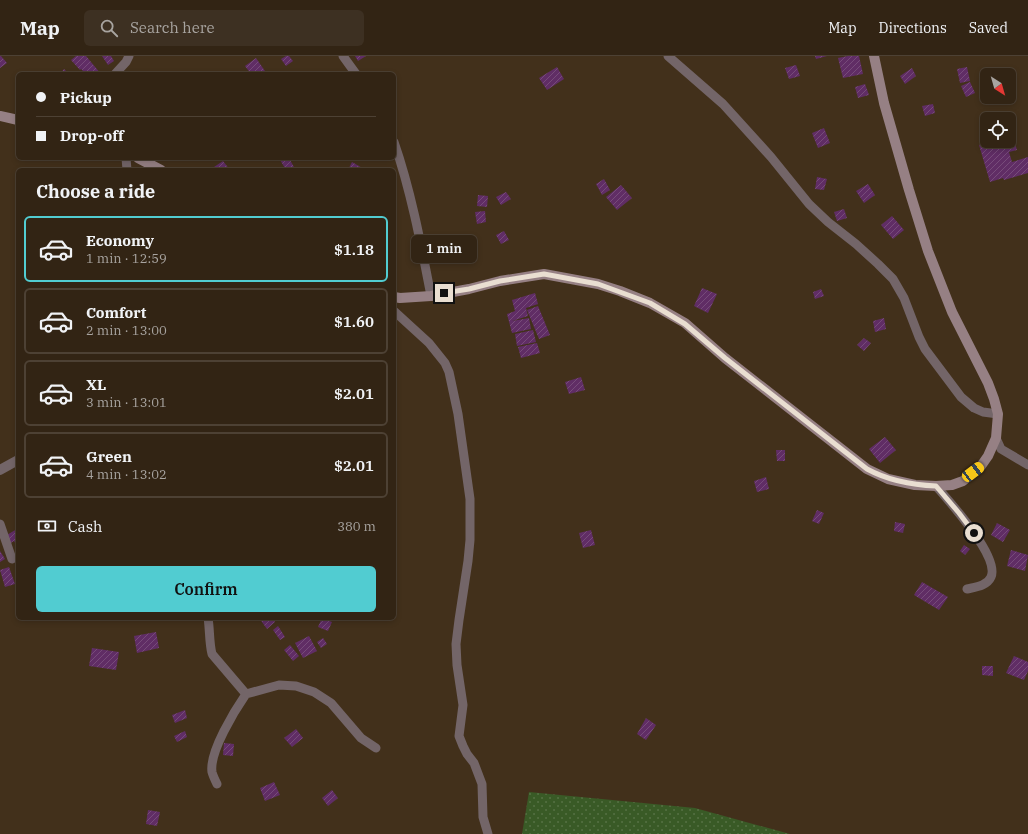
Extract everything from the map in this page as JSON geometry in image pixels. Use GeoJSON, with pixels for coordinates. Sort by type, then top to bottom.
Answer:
{"type":"FeatureCollection","features":[{"type":"Feature","properties":{"kind":"main road"},"geometry":{"type":"LineString","coordinates":[[396,297],[431,296],[469,289],[500,281],[544,274],[598,284],[650,303],[685,324],[725,358],[867,469],[888,479],[915,486],[952,485],[963,480],[982,466],[988,456],[996,438],[998,414],[988,383],[952,312],[928,250],[886,110],[874,56]]}},
{"type":"Feature","properties":{"kind":"main road"},"geometry":{"type":"LineString","coordinates":[[0,116],[16,120]]}},
{"type":"Feature","properties":{"kind":"main road"},"geometry":{"type":"LineString","coordinates":[[142,160],[157,168]]}},
{"type":"Feature","properties":{"kind":"street"},"geometry":{"type":"LineString","coordinates":[[117,72],[126,62],[129,56]]}},
{"type":"Feature","properties":{"kind":"street"},"geometry":{"type":"LineString","coordinates":[[343,56],[355,72]]}},
{"type":"Feature","properties":{"kind":"street"},"geometry":{"type":"LineString","coordinates":[[668,56],[723,104],[771,157],[810,204],[828,222],[856,244],[893,279],[904,298],[919,337],[926,350],[961,397],[974,408],[983,412],[998,414]]}},
{"type":"Feature","properties":{"kind":"street"},"geometry":{"type":"LineString","coordinates":[[396,148],[403,169],[424,255],[431,296]]}},
{"type":"Feature","properties":{"kind":"street"},"geometry":{"type":"LineString","coordinates":[[396,313],[429,343],[445,363],[449,372],[458,414],[470,499],[470,540],[468,561],[456,644],[457,665],[463,705],[460,736],[463,746],[474,763],[482,784],[483,817],[488,834]]}},
{"type":"Feature","properties":{"kind":"street"},"geometry":{"type":"LineString","coordinates":[[996,438],[1001,449],[1028,464]]}},
{"type":"Feature","properties":{"kind":"street"},"geometry":{"type":"LineString","coordinates":[[0,470],[16,461]]}},
{"type":"Feature","properties":{"kind":"street"},"geometry":{"type":"LineString","coordinates":[[936,486],[974,533],[986,552],[990,564],[992,574],[986,583],[967,589]]}},
{"type":"Feature","properties":{"kind":"street"},"geometry":{"type":"LineString","coordinates":[[0,524],[12,559]]}},
{"type":"Feature","properties":{"kind":"street"},"geometry":{"type":"LineString","coordinates":[[208,620],[210,648],[212,654],[246,694]]}},
{"type":"Feature","properties":{"kind":"street"},"geometry":{"type":"LineString","coordinates":[[217,784],[212,772],[214,758],[221,736],[246,694],[279,685],[296,686],[314,692],[331,703],[361,738],[376,748]]}},
{"type":"Feature","properties":{"kind":"green space"},"geometry":{"type":"Polygon","coordinates":[[[529,792],[695,808],[790,834],[522,834],[529,792]]]}},
{"type":"Feature","properties":{"kind":"building"},"geometry":{"type":"Polygon","coordinates":[[[0,56],[7,63],[0,68],[0,56]]]}},
{"type":"Feature","properties":{"kind":"building"},"geometry":{"type":"Polygon","coordinates":[[[76,56],[86,56],[99,72],[84,72],[81,69],[80,70],[71,60],[76,56]]]}},
{"type":"Feature","properties":{"kind":"building"},"geometry":{"type":"Polygon","coordinates":[[[102,56],[111,56],[114,61],[108,65],[102,56]]]}},
{"type":"Feature","properties":{"kind":"building"},"geometry":{"type":"Polygon","coordinates":[[[289,56],[293,61],[286,66],[281,59],[289,56]]]}},
{"type":"Feature","properties":{"kind":"building"},"geometry":{"type":"Polygon","coordinates":[[[355,56],[366,56],[358,61],[355,56]]]}},
{"type":"Feature","properties":{"kind":"building"},"geometry":{"type":"Polygon","coordinates":[[[815,56],[827,56],[816,59],[815,56]]]}},
{"type":"Feature","properties":{"kind":"building"},"geometry":{"type":"Polygon","coordinates":[[[859,56],[863,74],[843,78],[838,58],[859,56]]]}},
{"type":"Feature","properties":{"kind":"building"},"geometry":{"type":"Polygon","coordinates":[[[256,58],[266,72],[250,72],[245,66],[256,58]]]}},
{"type":"Feature","properties":{"kind":"building"},"geometry":{"type":"Polygon","coordinates":[[[796,65],[800,76],[789,79],[785,68],[796,65]]]}},
{"type":"Feature","properties":{"kind":"building"},"geometry":{"type":"Polygon","coordinates":[[[557,67],[564,79],[547,90],[539,78],[557,67]]]}},
{"type":"Feature","properties":{"kind":"building"},"geometry":{"type":"Polygon","coordinates":[[[967,67],[970,81],[960,83],[957,69],[967,67]]]}},
{"type":"Feature","properties":{"kind":"building"},"geometry":{"type":"Polygon","coordinates":[[[912,68],[916,76],[905,84],[900,76],[912,68]]]}},
{"type":"Feature","properties":{"kind":"building"},"geometry":{"type":"Polygon","coordinates":[[[970,82],[975,93],[966,97],[961,86],[970,82]]]}},
{"type":"Feature","properties":{"kind":"building"},"geometry":{"type":"Polygon","coordinates":[[[865,84],[869,95],[858,98],[855,87],[865,84]]]}},
{"type":"Feature","properties":{"kind":"building"},"geometry":{"type":"Polygon","coordinates":[[[933,104],[935,113],[925,116],[922,106],[933,104]]]}},
{"type":"Feature","properties":{"kind":"building"},"geometry":{"type":"Polygon","coordinates":[[[824,128],[830,143],[818,148],[812,133],[824,128]]]}},
{"type":"Feature","properties":{"kind":"building"},"geometry":{"type":"Polygon","coordinates":[[[979,145],[980,148],[1016,147],[1017,150],[1009,152],[1012,162],[1028,157],[1028,173],[1004,180],[1003,178],[990,182],[979,145]]]}},
{"type":"Feature","properties":{"kind":"building"},"geometry":{"type":"Polygon","coordinates":[[[280,160],[290,160],[294,168],[285,168],[280,160]]]}},
{"type":"Feature","properties":{"kind":"building"},"geometry":{"type":"Polygon","coordinates":[[[223,161],[228,168],[212,168],[223,161]]]}},
{"type":"Feature","properties":{"kind":"building"},"geometry":{"type":"Polygon","coordinates":[[[352,162],[362,168],[349,168],[352,162]]]}},
{"type":"Feature","properties":{"kind":"building"},"geometry":{"type":"Polygon","coordinates":[[[817,177],[827,179],[824,190],[815,189],[817,177]]]}},
{"type":"Feature","properties":{"kind":"building"},"geometry":{"type":"Polygon","coordinates":[[[604,179],[610,190],[602,195],[596,184],[604,179]]]}},
{"type":"Feature","properties":{"kind":"building"},"geometry":{"type":"Polygon","coordinates":[[[868,184],[875,195],[864,203],[856,191],[868,184]]]}},
{"type":"Feature","properties":{"kind":"building"},"geometry":{"type":"Polygon","coordinates":[[[621,185],[632,198],[617,210],[606,197],[621,185]]]}},
{"type":"Feature","properties":{"kind":"building"},"geometry":{"type":"Polygon","coordinates":[[[506,192],[511,199],[501,205],[496,197],[506,192]]]}},
{"type":"Feature","properties":{"kind":"building"},"geometry":{"type":"Polygon","coordinates":[[[478,195],[488,196],[487,207],[477,206],[478,195]]]}},
{"type":"Feature","properties":{"kind":"building"},"geometry":{"type":"Polygon","coordinates":[[[844,209],[847,218],[837,221],[834,212],[844,209]]]}},
{"type":"Feature","properties":{"kind":"building"},"geometry":{"type":"Polygon","coordinates":[[[485,211],[486,222],[477,224],[475,212],[485,211]]]}},
{"type":"Feature","properties":{"kind":"building"},"geometry":{"type":"Polygon","coordinates":[[[892,216],[904,230],[893,239],[881,225],[892,216]]]}},
{"type":"Feature","properties":{"kind":"building"},"geometry":{"type":"Polygon","coordinates":[[[504,231],[509,240],[501,244],[496,235],[504,231]]]}},
{"type":"Feature","properties":{"kind":"building"},"geometry":{"type":"Polygon","coordinates":[[[702,288],[717,294],[708,313],[694,306],[702,288]]]}},
{"type":"Feature","properties":{"kind":"building"},"geometry":{"type":"Polygon","coordinates":[[[821,289],[824,296],[815,299],[813,292],[821,289]]]}},
{"type":"Feature","properties":{"kind":"building"},"geometry":{"type":"Polygon","coordinates":[[[535,293],[538,304],[526,308],[528,316],[512,321],[529,318],[531,329],[512,333],[507,314],[515,311],[512,300],[535,293]]]}},
{"type":"Feature","properties":{"kind":"building"},"geometry":{"type":"Polygon","coordinates":[[[538,306],[550,335],[539,339],[527,310],[538,306]]]}},
{"type":"Feature","properties":{"kind":"building"},"geometry":{"type":"Polygon","coordinates":[[[884,318],[886,329],[875,332],[873,321],[884,318]]]}},
{"type":"Feature","properties":{"kind":"building"},"geometry":{"type":"Polygon","coordinates":[[[533,330],[536,342],[517,346],[515,334],[533,330]]]}},
{"type":"Feature","properties":{"kind":"building"},"geometry":{"type":"Polygon","coordinates":[[[864,338],[871,343],[864,351],[857,345],[864,338]]]}},
{"type":"Feature","properties":{"kind":"building"},"geometry":{"type":"Polygon","coordinates":[[[537,343],[540,353],[521,358],[518,347],[537,343]]]}},
{"type":"Feature","properties":{"kind":"building"},"geometry":{"type":"Polygon","coordinates":[[[581,377],[585,390],[569,394],[565,382],[581,377]]]}},
{"type":"Feature","properties":{"kind":"building"},"geometry":{"type":"Polygon","coordinates":[[[885,437],[896,450],[880,463],[869,449],[885,437]]]}},
{"type":"Feature","properties":{"kind":"building"},"geometry":{"type":"Polygon","coordinates":[[[776,450],[785,450],[785,461],[777,461],[776,450]]]}},
{"type":"Feature","properties":{"kind":"building"},"geometry":{"type":"Polygon","coordinates":[[[766,477],[769,489],[757,492],[754,481],[766,477]]]}},
{"type":"Feature","properties":{"kind":"building"},"geometry":{"type":"Polygon","coordinates":[[[817,510],[824,513],[819,524],[812,521],[817,510]]]}},
{"type":"Feature","properties":{"kind":"building"},"geometry":{"type":"Polygon","coordinates":[[[895,522],[905,524],[903,533],[894,531],[895,522]]]}},
{"type":"Feature","properties":{"kind":"building"},"geometry":{"type":"Polygon","coordinates":[[[997,523],[1010,530],[1003,542],[991,535],[997,523]]]}},
{"type":"Feature","properties":{"kind":"building"},"geometry":{"type":"Polygon","coordinates":[[[16,530],[16,544],[14,541],[9,544],[5,536],[16,530]]]}},
{"type":"Feature","properties":{"kind":"building"},"geometry":{"type":"Polygon","coordinates":[[[591,530],[595,545],[583,548],[579,533],[591,530]]]}},
{"type":"Feature","properties":{"kind":"building"},"geometry":{"type":"Polygon","coordinates":[[[964,545],[970,549],[965,555],[960,551],[964,545]]]}},
{"type":"Feature","properties":{"kind":"building"},"geometry":{"type":"Polygon","coordinates":[[[1011,550],[1028,555],[1025,571],[1007,566],[1011,550]]]}},
{"type":"Feature","properties":{"kind":"building"},"geometry":{"type":"Polygon","coordinates":[[[0,551],[5,559],[0,562],[0,551]]]}},
{"type":"Feature","properties":{"kind":"building"},"geometry":{"type":"Polygon","coordinates":[[[9,567],[15,584],[5,587],[0,570],[9,567]]]}},
{"type":"Feature","properties":{"kind":"building"},"geometry":{"type":"Polygon","coordinates":[[[922,582],[948,597],[939,610],[914,595],[922,582]]]}},
{"type":"Feature","properties":{"kind":"building"},"geometry":{"type":"Polygon","coordinates":[[[260,620],[274,620],[275,622],[267,629],[260,620]]]}},
{"type":"Feature","properties":{"kind":"building"},"geometry":{"type":"Polygon","coordinates":[[[321,620],[332,622],[328,631],[318,627],[321,620]]]}},
{"type":"Feature","properties":{"kind":"building"},"geometry":{"type":"Polygon","coordinates":[[[278,626],[285,637],[280,640],[273,630],[278,626]]]}},
{"type":"Feature","properties":{"kind":"building"},"geometry":{"type":"Polygon","coordinates":[[[156,632],[159,648],[137,653],[134,636],[156,632]]]}},
{"type":"Feature","properties":{"kind":"building"},"geometry":{"type":"Polygon","coordinates":[[[309,636],[317,651],[303,658],[295,643],[309,636]]]}},
{"type":"Feature","properties":{"kind":"building"},"geometry":{"type":"Polygon","coordinates":[[[323,638],[327,644],[321,648],[317,642],[323,638]]]}},
{"type":"Feature","properties":{"kind":"building"},"geometry":{"type":"Polygon","coordinates":[[[290,645],[299,656],[293,661],[284,650],[290,645]]]}},
{"type":"Feature","properties":{"kind":"building"},"geometry":{"type":"Polygon","coordinates":[[[92,648],[119,652],[116,670],[89,666],[92,648]]]}},
{"type":"Feature","properties":{"kind":"building"},"geometry":{"type":"Polygon","coordinates":[[[1014,656],[1028,662],[1028,671],[1024,680],[1006,673],[1014,656]]]}},
{"type":"Feature","properties":{"kind":"building"},"geometry":{"type":"Polygon","coordinates":[[[982,666],[993,666],[993,676],[982,675],[982,666]]]}},
{"type":"Feature","properties":{"kind":"building"},"geometry":{"type":"Polygon","coordinates":[[[185,710],[187,718],[175,723],[172,715],[185,710]]]}},
{"type":"Feature","properties":{"kind":"building"},"geometry":{"type":"Polygon","coordinates":[[[646,718],[656,725],[646,740],[637,734],[646,718]]]}},
{"type":"Feature","properties":{"kind":"building"},"geometry":{"type":"Polygon","coordinates":[[[296,729],[303,738],[292,747],[284,738],[296,729]]]}},
{"type":"Feature","properties":{"kind":"building"},"geometry":{"type":"Polygon","coordinates":[[[185,731],[187,737],[177,742],[174,736],[185,731]]]}},
{"type":"Feature","properties":{"kind":"building"},"geometry":{"type":"Polygon","coordinates":[[[224,743],[234,744],[233,756],[223,755],[224,743]]]}},
{"type":"Feature","properties":{"kind":"building"},"geometry":{"type":"Polygon","coordinates":[[[274,782],[280,795],[265,801],[260,788],[274,782]]]}},
{"type":"Feature","properties":{"kind":"building"},"geometry":{"type":"Polygon","coordinates":[[[332,790],[338,798],[328,806],[322,798],[332,790]]]}},
{"type":"Feature","properties":{"kind":"building"},"geometry":{"type":"Polygon","coordinates":[[[148,810],[160,812],[157,826],[146,824],[148,810]]]}},
{"type":"Feature","properties":{"kind":"route"},"geometry":{"type":"LineString","coordinates":[[444,293],[469,289],[500,281],[544,274],[598,284],[650,303],[685,324],[725,358],[867,469],[888,479],[915,486],[936,486],[974,533]]}}]}
